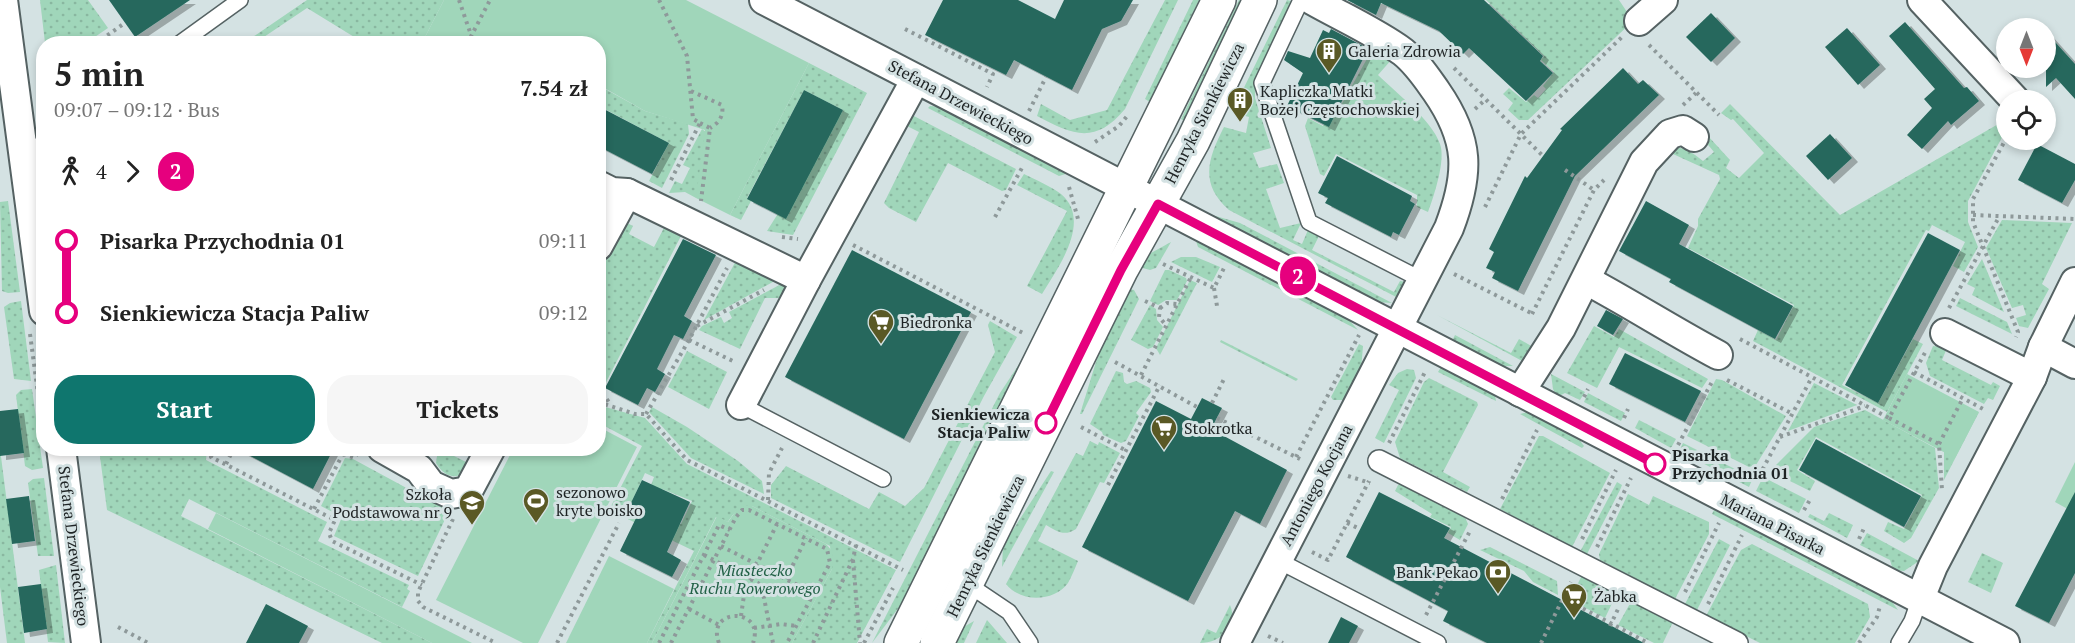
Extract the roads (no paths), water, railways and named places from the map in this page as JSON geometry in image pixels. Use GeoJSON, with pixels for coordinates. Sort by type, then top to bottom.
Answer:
{"type":"FeatureCollection","features":[{"type":"Feature","properties":{"kind":"street"},"geometry":{"type":"LineString","coordinates":[[3,0],[33,147],[36,318]]}},
{"type":"Feature","properties":{"kind":"street","name":"Stefana Drzewieckiego"},"geometry":{"type":"LineString","coordinates":[[764,0],[1158,204]]}},
{"type":"Feature","properties":{"kind":"street","name":"Henryka Sienkiewicza"},"geometry":{"type":"LineString","coordinates":[[937,643],[944,592],[1126,188],[1219,0]]}},
{"type":"Feature","properties":{"kind":"street","name":"Henryka Sienkiewicza"},"geometry":{"type":"LineString","coordinates":[[901,643],[944,592],[1192,141],[1260,0]]}},
{"type":"Feature","properties":{"kind":"street","name":"Antoniego Kocjana"},"geometry":{"type":"LineString","coordinates":[[1235,643],[1397,328],[1434,281],[1449,228],[1460,200],[1463,143],[1450,111],[1419,68],[1404,53],[1312,0]]}},
{"type":"Feature","properties":{"kind":"street"},"geometry":{"type":"LineString","coordinates":[[1635,25],[1663,0]]}},
{"type":"Feature","properties":{"kind":"street"},"geometry":{"type":"LineString","coordinates":[[1922,0],[2006,90]]}},
{"type":"Feature","properties":{"kind":"street"},"geometry":{"type":"LineString","coordinates":[[741,405],[800,277],[831,234],[916,79]]}},
{"type":"Feature","properties":{"kind":"street"},"geometry":{"type":"LineString","coordinates":[[1520,392],[1561,328],[1644,162],[1670,134],[1683,130],[1694,136]]}},
{"type":"Feature","properties":{"kind":"street"},"geometry":{"type":"LineString","coordinates":[[606,189],[612,192],[627,193],[800,277]]}},
{"type":"Feature","properties":{"kind":"street"},"geometry":{"type":"LineString","coordinates":[[606,231],[627,193]]}},
{"type":"Feature","properties":{"kind":"street","name":"Mariana Pisarka"},"geometry":{"type":"LineString","coordinates":[[1158,204],[1655,464],[2005,643]]}},
{"type":"Feature","properties":{"kind":"street"},"geometry":{"type":"LineString","coordinates":[[1586,280],[1646,312],[1656,322],[1724,361]]}},
{"type":"Feature","properties":{"kind":"street"},"geometry":{"type":"LineString","coordinates":[[1920,598],[1933,566],[2032,377],[2043,347],[2075,282]]}},
{"type":"Feature","properties":{"kind":"street"},"geometry":{"type":"LineString","coordinates":[[1939,333],[2032,377]]}},
{"type":"Feature","properties":{"kind":"street"},"geometry":{"type":"LineString","coordinates":[[2043,347],[2075,364]]}},
{"type":"Feature","properties":{"kind":"street","name":"Stefana Drzewieckiego"},"geometry":{"type":"LineString","coordinates":[[63,456],[86,643]]}},
{"type":"Feature","properties":{"kind":"street"},"geometry":{"type":"LineString","coordinates":[[396,456],[419,469],[431,485],[451,494],[468,491],[487,456]]}},
{"type":"Feature","properties":{"kind":"street"},"geometry":{"type":"LineString","coordinates":[[1380,461],[1737,643]]}},
{"type":"Feature","properties":{"kind":"lane"},"geometry":{"type":"LineString","coordinates":[[190,36],[240,0]]}},
{"type":"Feature","properties":{"kind":"lane"},"geometry":{"type":"LineString","coordinates":[[1301,0],[1262,84],[1309,222],[1434,281]]}},
{"type":"Feature","properties":{"kind":"lane"},"geometry":{"type":"LineString","coordinates":[[741,405],[884,479]]}},
{"type":"Feature","properties":{"kind":"lane"},"geometry":{"type":"LineString","coordinates":[[1277,560],[1438,643]]}},
{"type":"Feature","properties":{"kind":"lane"},"geometry":{"type":"LineString","coordinates":[[944,592],[1009,612],[1028,636],[1029,643]]}},
{"type":"Feature","properties":{"kind":"lane"},"geometry":{"type":"LineString","coordinates":[[1899,643],[1912,621],[1920,598]]}},
{"type":"Feature","properties":{"kind":"place","name":"Galeria Zdrowia"},"geometry":{"type":"Point","coordinates":[1329,74]}},
{"type":"Feature","properties":{"kind":"place","name":"Kapliczka Matki Bożej Częstochowskiej"},"geometry":{"type":"Point","coordinates":[1240,123]}},
{"type":"Feature","properties":{"kind":"place","name":"Biedronka"},"geometry":{"type":"Point","coordinates":[881,345]}},
{"type":"Feature","properties":{"kind":"place","name":"Sienkiewicza Stacja Paliw"},"geometry":{"type":"Point","coordinates":[1046,423]}},
{"type":"Feature","properties":{"kind":"place","name":"Stokrotka"},"geometry":{"type":"Point","coordinates":[1164,451]}},
{"type":"Feature","properties":{"kind":"place","name":"Pisarka Przychodnia 01"},"geometry":{"type":"Point","coordinates":[1655,464]}},
{"type":"Feature","properties":{"kind":"place","name":"sezonowo kryte boisko"},"geometry":{"type":"Point","coordinates":[536,524]}},
{"type":"Feature","properties":{"kind":"place","name":"Szkoła Podstawowa nr 9"},"geometry":{"type":"Point","coordinates":[472,526]}},
{"type":"Feature","properties":{"kind":"place","name":"Bank Pekao"},"geometry":{"type":"Point","coordinates":[1498,595]}},
{"type":"Feature","properties":{"kind":"place","name":"Żabka"},"geometry":{"type":"Point","coordinates":[1574,619]}},
{"type":"Feature","properties":{"kind":"park label","name":"Miasteczko Ruchu Rowerowego"},"geometry":{"type":"Point","coordinates":[755,579]}}]}
